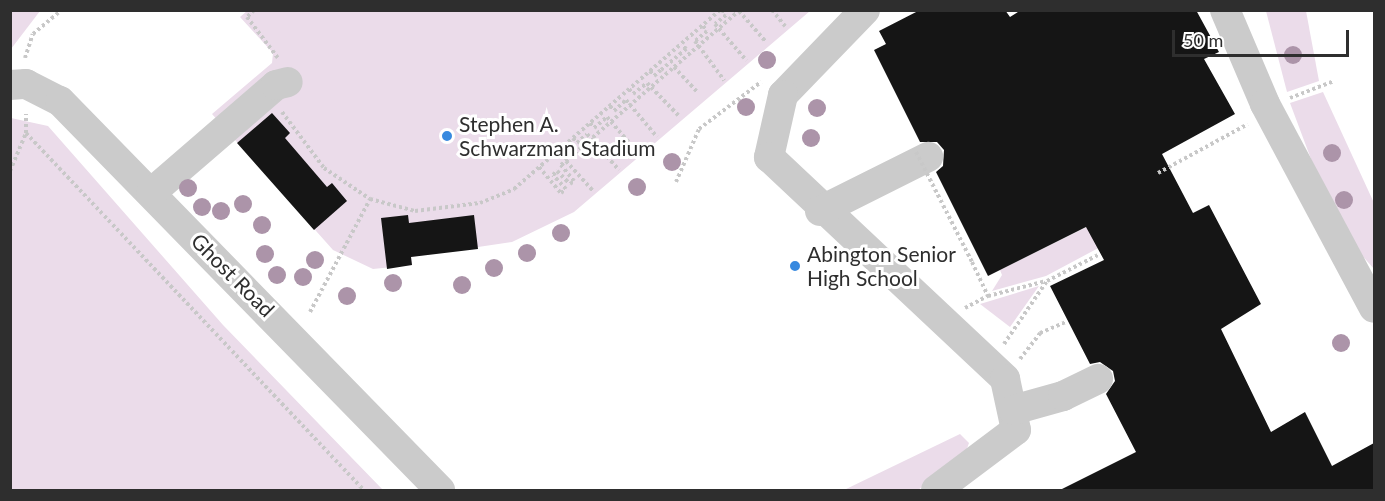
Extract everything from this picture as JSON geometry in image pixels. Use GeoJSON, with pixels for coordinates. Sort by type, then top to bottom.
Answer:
{"type":"FeatureCollection","features":[{"type":"Feature","properties":{"kind":"street"},"geometry":{"type":"LineString","coordinates":[[865,10],[783,95],[769,158],[820,211],[1005,379],[1016,430],[936,490]]}},
{"type":"Feature","properties":{"kind":"street"},"geometry":{"type":"LineString","coordinates":[[1225,10],[1265,104],[1374,308]]}},
{"type":"Feature","properties":{"kind":"street","name":"Ghost Road"},"geometry":{"type":"LineString","coordinates":[[10,85],[26,84],[60,101],[440,490]]}},
{"type":"Feature","properties":{"kind":"street"},"geometry":{"type":"LineString","coordinates":[[151,193],[282,84]]}},
{"type":"Feature","properties":{"kind":"street"},"geometry":{"type":"LineString","coordinates":[[820,211],[922,155]]}},
{"type":"Feature","properties":{"kind":"street"},"geometry":{"type":"LineString","coordinates":[[1013,410],[1063,396],[1098,379]]}},
{"type":"Feature","properties":{"kind":"path"},"geometry":{"type":"LineString","coordinates":[[25,58],[33,34],[62,10]]}},
{"type":"Feature","properties":{"kind":"path"},"geometry":{"type":"LineString","coordinates":[[254,10],[247,16],[279,52],[284,117],[297,137],[347,188],[393,208],[450,210],[514,189],[721,10],[726,15],[715,24],[746,60]]}},
{"type":"Feature","properties":{"kind":"path"},"geometry":{"type":"LineString","coordinates":[[772,10],[785,26]]}},
{"type":"Feature","properties":{"kind":"path"},"geometry":{"type":"LineString","coordinates":[[539,167],[561,193],[566,189],[553,175],[557,171],[570,184],[574,181],[561,165],[739,11],[766,42]]}},
{"type":"Feature","properties":{"kind":"path"},"geometry":{"type":"LineString","coordinates":[[703,26],[707,31],[695,41],[724,80]]}},
{"type":"Feature","properties":{"kind":"path"},"geometry":{"type":"LineString","coordinates":[[650,71],[654,76],[671,62],[686,49],[682,44]]}},
{"type":"Feature","properties":{"kind":"path"},"geometry":{"type":"LineString","coordinates":[[671,62],[698,93]]}},
{"type":"Feature","properties":{"kind":"path"},"geometry":{"type":"LineString","coordinates":[[1289,98],[1334,81]]}},
{"type":"Feature","properties":{"kind":"path"},"geometry":{"type":"LineString","coordinates":[[676,182],[699,129],[759,82]]}},
{"type":"Feature","properties":{"kind":"path"},"geometry":{"type":"LineString","coordinates":[[629,89],[633,94],[647,83],[680,117]]}},
{"type":"Feature","properties":{"kind":"path"},"geometry":{"type":"LineString","coordinates":[[610,105],[614,111],[626,100],[657,137]]}},
{"type":"Feature","properties":{"kind":"path"},"geometry":{"type":"LineString","coordinates":[[10,171],[26,134],[26,113]]}},
{"type":"Feature","properties":{"kind":"path"},"geometry":{"type":"LineString","coordinates":[[590,123],[594,128],[607,117],[638,153]]}},
{"type":"Feature","properties":{"kind":"path"},"geometry":{"type":"LineString","coordinates":[[1158,173],[1248,123]]}},
{"type":"Feature","properties":{"kind":"path"},"geometry":{"type":"LineString","coordinates":[[26,134],[364,490]]}},
{"type":"Feature","properties":{"kind":"path"},"geometry":{"type":"LineString","coordinates":[[573,138],[577,143],[587,134],[619,170]]}},
{"type":"Feature","properties":{"kind":"path"},"geometry":{"type":"LineString","coordinates":[[922,155],[988,296]]}},
{"type":"Feature","properties":{"kind":"path"},"geometry":{"type":"LineString","coordinates":[[566,161],[594,192]]}},
{"type":"Feature","properties":{"kind":"path"},"geometry":{"type":"LineString","coordinates":[[310,312],[370,199]]}},
{"type":"Feature","properties":{"kind":"path"},"geometry":{"type":"LineString","coordinates":[[980,300],[1047,281],[1100,254]]}},
{"type":"Feature","properties":{"kind":"path"},"geometry":{"type":"LineString","coordinates":[[1014,330],[1047,281]]}},
{"type":"Feature","properties":{"kind":"path"},"geometry":{"type":"LineString","coordinates":[[1031,346],[1040,333],[1068,321]]}},
{"type":"Feature","properties":{"kind":"shaded area"},"geometry":{"type":"Polygon","coordinates":[[[10,11],[40,11],[11,49],[10,11]]]}},
{"type":"Feature","properties":{"kind":"shaded area","name":"Stephen A. Schwarzman Stadium"},"geometry":{"type":"Polygon","coordinates":[[[247,11],[810,11],[574,212],[512,242],[411,257],[412,265],[373,269],[333,250],[212,114],[272,63],[273,53],[240,17],[247,11]]]}},
{"type":"Feature","properties":{"kind":"shaded area"},"geometry":{"type":"Polygon","coordinates":[[[1266,11],[1306,11],[1319,81],[1287,92],[1266,11]]]}},
{"type":"Feature","properties":{"kind":"shaded area"},"geometry":{"type":"Polygon","coordinates":[[[1323,92],[1374,203],[1374,269],[1352,244],[1320,183],[1290,103],[1323,92]]]}},
{"type":"Feature","properties":{"kind":"shaded area"},"geometry":{"type":"Polygon","coordinates":[[[11,118],[48,126],[223,325],[383,490],[11,490],[11,118]]]}},
{"type":"Feature","properties":{"kind":"shaded area"},"geometry":{"type":"Polygon","coordinates":[[[1109,216],[1119,237],[1046,276],[992,291],[1002,275],[1000,270],[1109,216]]]}},
{"type":"Feature","properties":{"kind":"shaded area"},"geometry":{"type":"Polygon","coordinates":[[[1039,286],[1010,327],[980,304],[1039,286]]]}},
{"type":"Feature","properties":{"kind":"shaded area"},"geometry":{"type":"Polygon","coordinates":[[[960,434],[969,443],[965,454],[918,490],[844,490],[960,434]]]}},
{"type":"Feature","properties":{"kind":"building","name":"Abington Senior High School"},"geometry":{"type":"Polygon","coordinates":[[[920,10],[1005,10],[1010,17],[1021,10],[1196,10],[1219,52],[1204,59],[1235,114],[1162,154],[1193,213],[1209,205],[1261,304],[1221,329],[1271,432],[1305,412],[1332,466],[1374,443],[1374,490],[1060,490],[1136,452],[1106,394],[1115,381],[1113,371],[1100,362],[1090,364],[1050,286],[1104,260],[1086,227],[988,276],[936,172],[943,166],[944,150],[937,142],[920,142],[874,50],[886,44],[879,31],[920,10]]]}},
{"type":"Feature","properties":{"kind":"building"},"geometry":{"type":"Polygon","coordinates":[[[272,113],[290,133],[285,138],[327,187],[332,183],[347,201],[314,230],[237,143],[272,113]]]}},
{"type":"Feature","properties":{"kind":"building"},"geometry":{"type":"Polygon","coordinates":[[[408,215],[409,223],[474,215],[478,249],[411,257],[412,265],[387,269],[381,218],[408,215]]]}},
{"type":"Feature","properties":{"kind":"place","name":"Stephen A. Schwarzman Stadium"},"geometry":{"type":"Point","coordinates":[447,136]}},
{"type":"Feature","properties":{"kind":"place","name":"Abington Senior High School"},"geometry":{"type":"Point","coordinates":[795,266]}}]}
